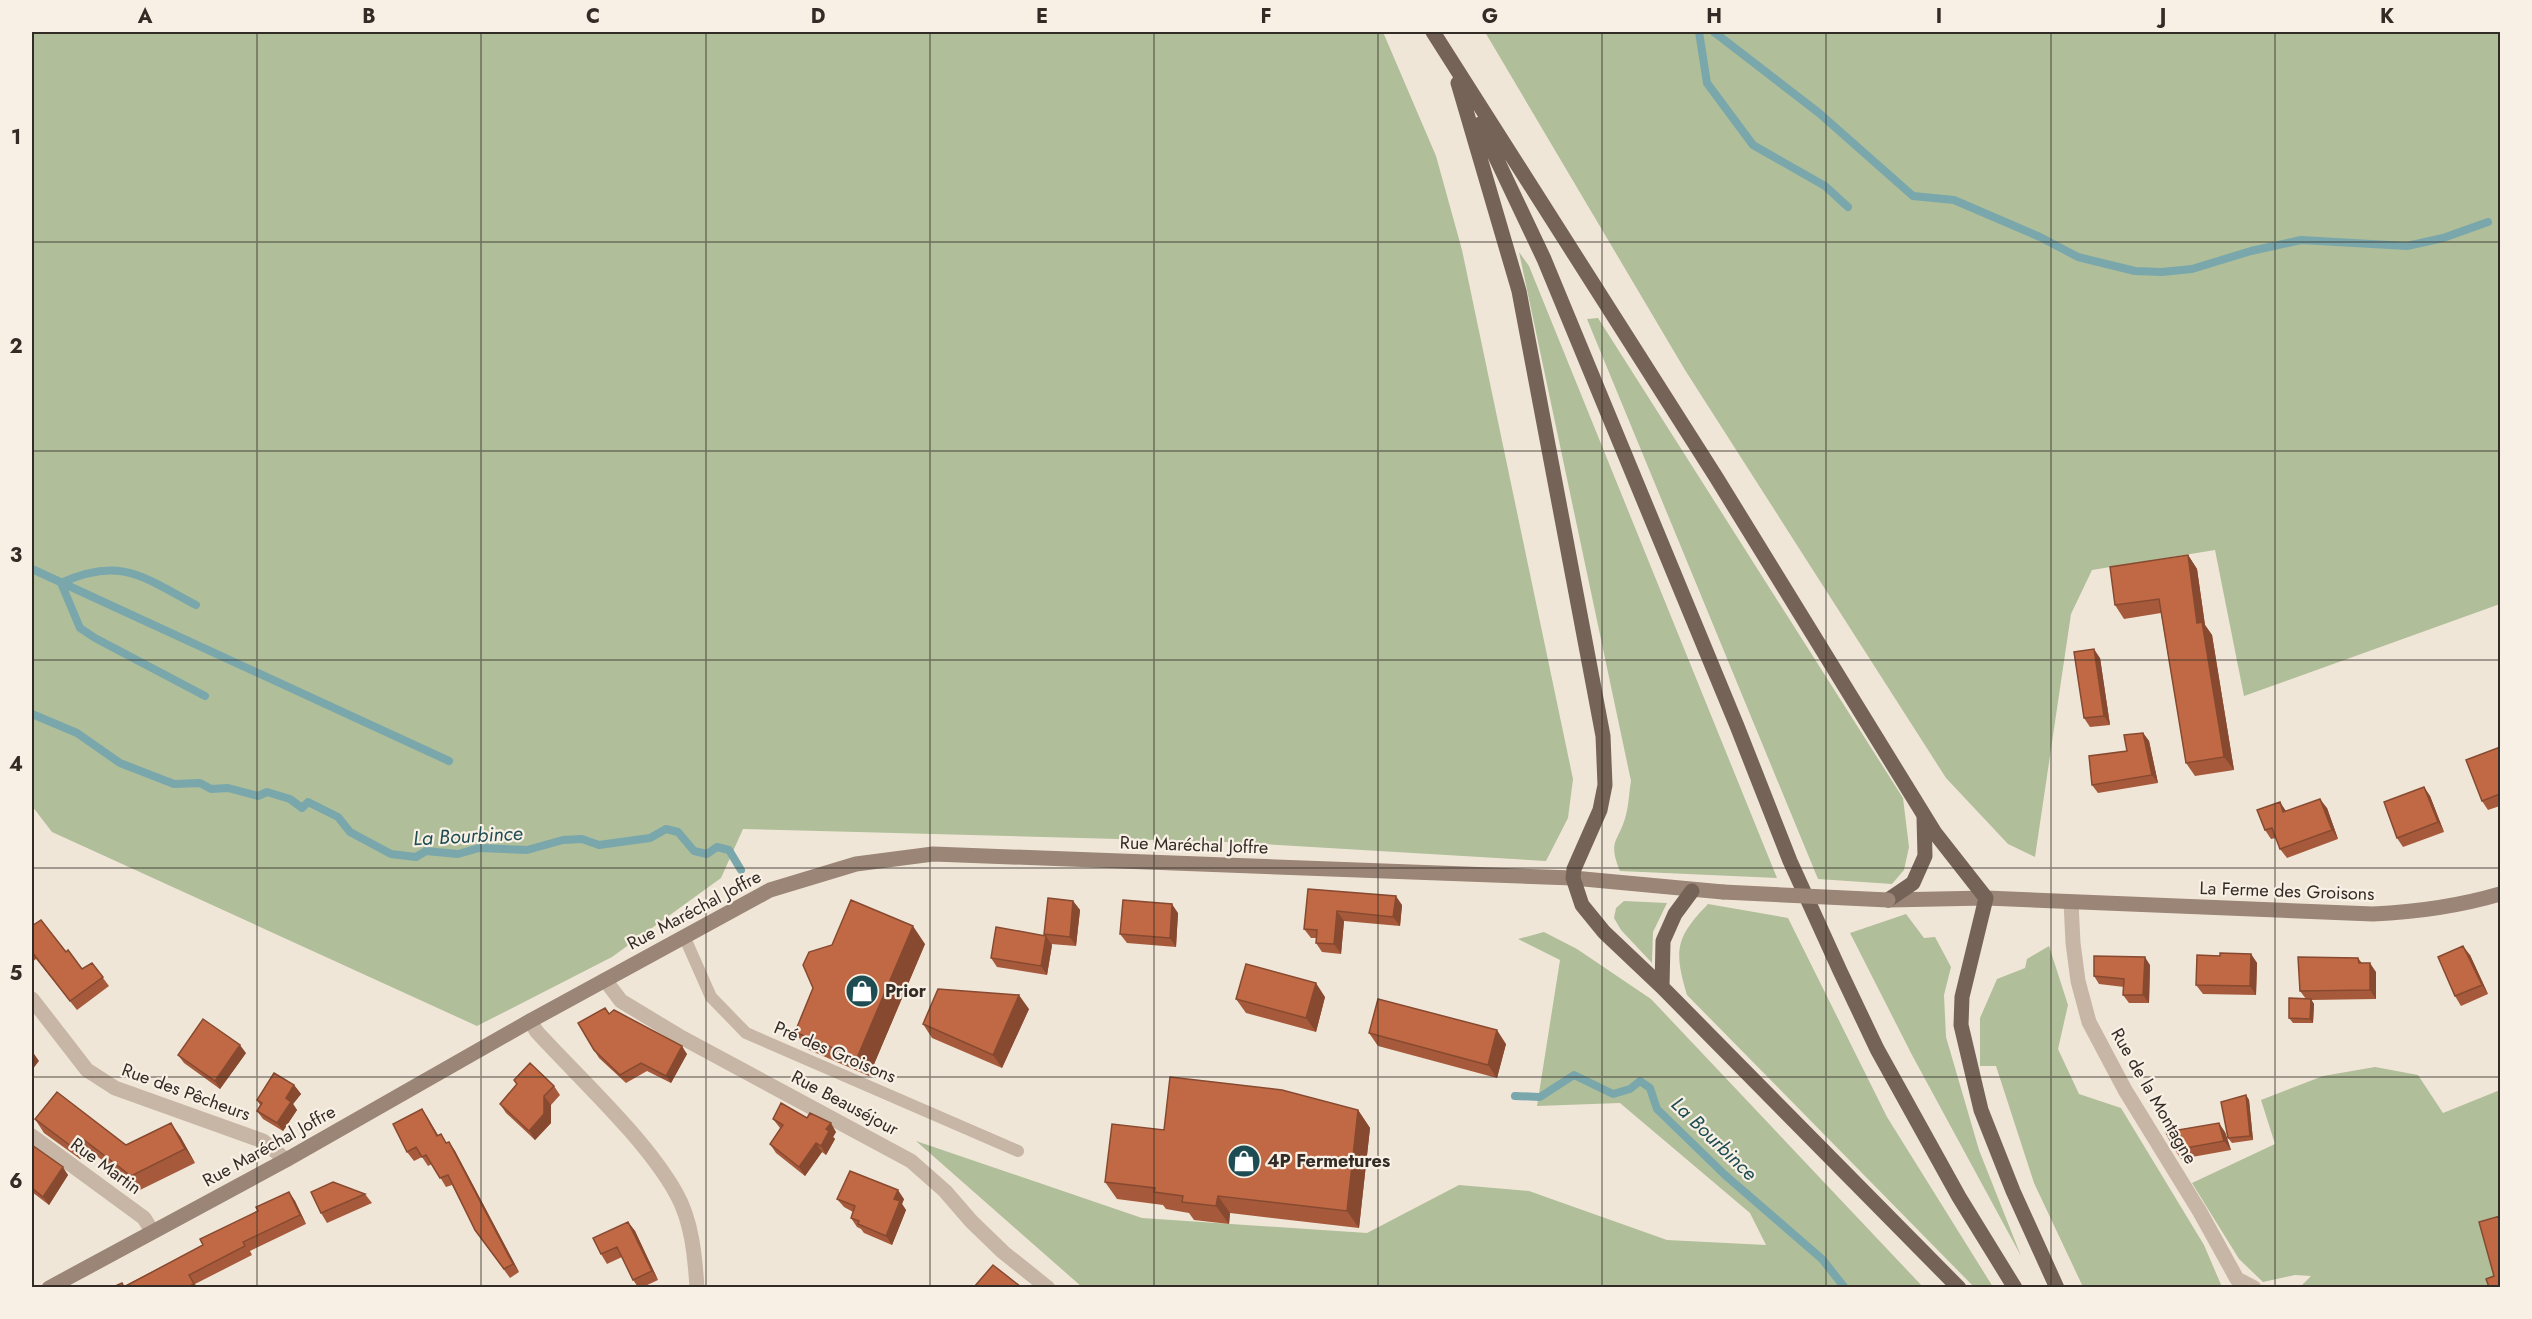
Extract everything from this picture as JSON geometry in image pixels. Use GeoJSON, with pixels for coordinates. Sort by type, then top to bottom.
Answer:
{"type":"FeatureCollection","features":[{"type":"Feature","properties":{"kind":"main road"},"geometry":{"type":"LineString","coordinates":[[1433,32],[1453,67],[1716,477],[1935,833],[1986,898],[1962,997],[1961,1025],[1981,1110],[2013,1191],[2057,1287]]}},
{"type":"Feature","properties":{"kind":"main road"},"geometry":{"type":"LineString","coordinates":[[1453,67],[1519,291],[1603,736],[1604,794],[1600,810],[1574,869],[1573,878],[1582,905],[1604,933],[1662,987],[1959,1287]]}},
{"type":"Feature","properties":{"kind":"main road"},"geometry":{"type":"LineString","coordinates":[[1453,67],[1544,259],[1728,704],[1790,861],[1840,971],[1877,1049],[1948,1177],[2015,1287]]}},
{"type":"Feature","properties":{"kind":"main road"},"geometry":{"type":"LineString","coordinates":[[1888,900],[1913,882],[1925,856],[1924,813]]}},
{"type":"Feature","properties":{"kind":"main road","name":"Rue Maréchal Joffre"},"geometry":{"type":"LineString","coordinates":[[49,1287],[286,1160],[530,1021],[770,890],[856,864],[933,854],[1573,878],[1692,891],[1888,900]]}},
{"type":"Feature","properties":{"kind":"main road"},"geometry":{"type":"LineString","coordinates":[[1662,987],[1663,941],[1675,914],[1692,891]]}},
{"type":"Feature","properties":{"kind":"main road","name":"La Ferme des Groisons"},"geometry":{"type":"LineString","coordinates":[[1888,900],[1986,898],[2373,914],[2455,906],[2500,894]]}},
{"type":"Feature","properties":{"kind":"street","name":"Rue de la Montagne"},"geometry":{"type":"LineString","coordinates":[[2071,902],[2078,981],[2090,1022],[2125,1090],[2200,1212],[2237,1279],[2254,1287]]}},
{"type":"Feature","properties":{"kind":"street","name":"Rue Beauséjour"},"geometry":{"type":"LineString","coordinates":[[605,980],[621,1001],[679,1036],[911,1161],[945,1191],[971,1221],[1003,1252],[1048,1287]]}},
{"type":"Feature","properties":{"kind":"street","name":"Rue des Pêcheurs"},"geometry":{"type":"LineString","coordinates":[[32,999],[87,1070],[96,1076],[115,1088],[263,1141],[286,1160]]}},
{"type":"Feature","properties":{"kind":"street"},"geometry":{"type":"LineString","coordinates":[[530,1021],[537,1032],[640,1144],[677,1194],[692,1239],[697,1287]]}},
{"type":"Feature","properties":{"kind":"street","name":"Rue Martin"},"geometry":{"type":"LineString","coordinates":[[32,1136],[144,1218],[152,1231]]}},
{"type":"Feature","properties":{"kind":"lane","name":"Pré des Groisons"},"geometry":{"type":"LineString","coordinates":[[684,936],[711,997],[746,1033],[1018,1151]]}},
{"type":"Feature","properties":{"kind":"green space"},"geometry":{"type":"Polygon","coordinates":[[[32,32],[1383,32],[1436,156],[1462,250],[1573,779],[1568,818],[1546,861],[1229,842],[743,829],[721,878],[612,957],[477,1026],[52,832],[32,806],[32,32]]]}},
{"type":"Feature","properties":{"kind":"green space"},"geometry":{"type":"Polygon","coordinates":[[[1485,32],[2500,32],[2500,604],[2244,696],[2215,550],[2092,570],[2071,614],[2035,857],[2008,844],[1946,778],[1685,370],[1485,32]]]}},
{"type":"Feature","properties":{"kind":"green space"},"geometry":{"type":"Polygon","coordinates":[[[1519,252],[1529,266],[1777,878],[1620,871],[1614,847],[1626,815],[1631,781],[1519,252]]]}},
{"type":"Feature","properties":{"kind":"green space"},"geometry":{"type":"Polygon","coordinates":[[[1598,318],[1903,798],[1909,847],[1904,870],[1892,884],[1818,879],[1587,319],[1598,318]]]}},
{"type":"Feature","properties":{"kind":"green space"},"geometry":{"type":"Polygon","coordinates":[[[1624,901],[1667,903],[1653,932],[1652,963],[1621,930],[1614,918],[1616,908],[1624,901]]]}},
{"type":"Feature","properties":{"kind":"green space"},"geometry":{"type":"Polygon","coordinates":[[[1708,904],[1788,918],[1887,1117],[1993,1287],[1974,1287],[1687,995],[1680,967],[1680,946],[1689,926],[1708,904]]]}},
{"type":"Feature","properties":{"kind":"green space"},"geometry":{"type":"Polygon","coordinates":[[[1906,914],[1924,938],[1935,937],[1951,967],[1944,995],[1946,1037],[1979,1150],[2021,1256],[1912,1055],[1850,933],[1906,914]]]}},
{"type":"Feature","properties":{"kind":"green space"},"geometry":{"type":"Polygon","coordinates":[[[1544,932],[1577,949],[1651,999],[1923,1287],[1082,1287],[916,1141],[1142,1218],[1367,1233],[1459,1185],[1529,1191],[1667,1240],[1766,1245],[1750,1213],[1620,1103],[1537,1106],[1560,960],[1518,939],[1544,932]]]}},
{"type":"Feature","properties":{"kind":"green space"},"geometry":{"type":"Polygon","coordinates":[[[2049,946],[2068,1005],[2058,1049],[2079,1094],[2121,1108],[2204,1245],[2222,1287],[2083,1287],[2034,1183],[1996,1066],[1980,1066],[1980,1018],[1997,979],[2025,968],[2027,959],[2049,946]]]}},
{"type":"Feature","properties":{"kind":"green space"},"geometry":{"type":"Polygon","coordinates":[[[2375,1067],[2418,1075],[2443,1113],[2500,1090],[2500,1287],[2300,1287],[2311,1276],[2295,1275],[2263,1282],[2239,1259],[2192,1183],[2275,1144],[2261,1100],[2323,1076],[2375,1067]]]}},
{"type":"Feature","properties":{"kind":"building"},"geometry":{"type":"Polygon","coordinates":[[[2188,555],[2197,623],[2202,622],[2224,757],[2186,763],[2159,599],[2115,605],[2110,567],[2188,555]]]}},
{"type":"Feature","properties":{"kind":"building"},"geometry":{"type":"Polygon","coordinates":[[[2094,649],[2104,716],[2084,718],[2074,652],[2094,649]]]}},
{"type":"Feature","properties":{"kind":"building"},"geometry":{"type":"Polygon","coordinates":[[[2143,733],[2152,775],[2092,785],[2089,756],[2127,751],[2124,735],[2143,733]]]}},
{"type":"Feature","properties":{"kind":"building"},"geometry":{"type":"Polygon","coordinates":[[[2500,747],[2500,794],[2482,801],[2466,760],[2500,747]]]}},
{"type":"Feature","properties":{"kind":"building"},"geometry":{"type":"Polygon","coordinates":[[[2424,787],[2438,822],[2397,838],[2384,802],[2424,787]]]}},
{"type":"Feature","properties":{"kind":"building"},"geometry":{"type":"Polygon","coordinates":[[[2320,799],[2332,830],[2280,849],[2272,828],[2265,830],[2257,810],[2280,802],[2283,812],[2320,799]]]}},
{"type":"Feature","properties":{"kind":"building"},"geometry":{"type":"Polygon","coordinates":[[[1308,889],[1396,896],[1393,917],[1337,911],[1334,944],[1316,943],[1317,930],[1304,929],[1308,889]]]}},
{"type":"Feature","properties":{"kind":"building"},"geometry":{"type":"Polygon","coordinates":[[[1048,898],[1073,901],[1070,937],[1044,934],[1048,898]]]}},
{"type":"Feature","properties":{"kind":"building","name":"Prior"},"geometry":{"type":"Polygon","coordinates":[[[851,900],[913,926],[857,1058],[795,1032],[813,988],[803,965],[809,952],[832,945],[851,900]]]}},
{"type":"Feature","properties":{"kind":"building"},"geometry":{"type":"Polygon","coordinates":[[[1123,900],[1172,904],[1170,938],[1120,934],[1123,900]]]}},
{"type":"Feature","properties":{"kind":"building"},"geometry":{"type":"Polygon","coordinates":[[[41,920],[82,969],[92,963],[103,977],[70,1001],[32,952],[32,926],[41,920]]]}},
{"type":"Feature","properties":{"kind":"building"},"geometry":{"type":"Polygon","coordinates":[[[996,927],[1046,936],[1041,966],[991,958],[996,927]]]}},
{"type":"Feature","properties":{"kind":"building"},"geometry":{"type":"Polygon","coordinates":[[[2463,946],[2482,985],[2455,996],[2438,957],[2463,946]]]}},
{"type":"Feature","properties":{"kind":"building"},"geometry":{"type":"Polygon","coordinates":[[[2220,953],[2251,954],[2250,986],[2196,985],[2197,955],[2220,956],[2220,953]]]}},
{"type":"Feature","properties":{"kind":"building"},"geometry":{"type":"Polygon","coordinates":[[[2094,956],[2145,957],[2143,995],[2123,995],[2124,979],[2094,976],[2094,956]]]}},
{"type":"Feature","properties":{"kind":"building"},"geometry":{"type":"Polygon","coordinates":[[[2298,957],[2358,958],[2359,963],[2370,963],[2370,990],[2300,991],[2298,957]]]}},
{"type":"Feature","properties":{"kind":"building"},"geometry":{"type":"Polygon","coordinates":[[[1246,964],[1316,983],[1306,1018],[1236,999],[1246,964]]]}},
{"type":"Feature","properties":{"kind":"building"},"geometry":{"type":"Polygon","coordinates":[[[938,989],[1019,995],[993,1055],[923,1024],[938,989]]]}},
{"type":"Feature","properties":{"kind":"building"},"geometry":{"type":"Polygon","coordinates":[[[2289,998],[2311,999],[2310,1019],[2289,1018],[2289,998]]]}},
{"type":"Feature","properties":{"kind":"building"},"geometry":{"type":"Polygon","coordinates":[[[1378,999],[1497,1030],[1488,1065],[1369,1033],[1378,999]]]}},
{"type":"Feature","properties":{"kind":"building"},"geometry":{"type":"Polygon","coordinates":[[[605,1008],[609,1014],[614,1010],[682,1046],[666,1076],[641,1063],[620,1075],[594,1050],[578,1023],[605,1008]]]}},
{"type":"Feature","properties":{"kind":"building"},"geometry":{"type":"Polygon","coordinates":[[[203,1019],[240,1045],[215,1081],[178,1055],[203,1019]]]}},
{"type":"Feature","properties":{"kind":"building"},"geometry":{"type":"Polygon","coordinates":[[[530,1063],[554,1086],[544,1096],[544,1114],[529,1131],[500,1104],[517,1084],[514,1080],[530,1063]]]}},
{"type":"Feature","properties":{"kind":"building"},"geometry":{"type":"Polygon","coordinates":[[[274,1073],[294,1085],[286,1098],[291,1102],[277,1123],[257,1111],[262,1103],[257,1100],[274,1073]]]}},
{"type":"Feature","properties":{"kind":"building","name":"4P Fermetures"},"geometry":{"type":"Polygon","coordinates":[[[1170,1077],[1282,1090],[1358,1110],[1347,1211],[1218,1196],[1216,1206],[1182,1202],[1183,1196],[1154,1192],[1155,1188],[1105,1182],[1112,1124],[1164,1130],[1170,1077]]]}},
{"type":"Feature","properties":{"kind":"building"},"geometry":{"type":"Polygon","coordinates":[[[57,1092],[126,1145],[171,1123],[185,1149],[131,1176],[79,1136],[71,1146],[35,1119],[57,1092]]]}},
{"type":"Feature","properties":{"kind":"building"},"geometry":{"type":"Polygon","coordinates":[[[2246,1095],[2250,1136],[2228,1138],[2221,1102],[2246,1095]]]}},
{"type":"Feature","properties":{"kind":"building"},"geometry":{"type":"Polygon","coordinates":[[[781,1103],[807,1118],[810,1113],[831,1123],[826,1129],[829,1131],[821,1146],[816,1143],[799,1167],[770,1144],[783,1125],[773,1119],[781,1103]]]}},
{"type":"Feature","properties":{"kind":"building"},"geometry":{"type":"Polygon","coordinates":[[[422,1109],[437,1136],[441,1134],[446,1143],[449,1142],[513,1264],[504,1269],[475,1230],[448,1175],[440,1178],[426,1155],[422,1157],[416,1147],[407,1152],[393,1124],[422,1109]]]}},
{"type":"Feature","properties":{"kind":"building"},"geometry":{"type":"Polygon","coordinates":[[[2219,1123],[2224,1141],[2175,1150],[2166,1132],[2219,1123]]]}},
{"type":"Feature","properties":{"kind":"building"},"geometry":{"type":"Polygon","coordinates":[[[32,1145],[63,1167],[43,1197],[32,1188],[32,1145]]]}},
{"type":"Feature","properties":{"kind":"building"},"geometry":{"type":"Polygon","coordinates":[[[850,1171],[898,1190],[894,1199],[900,1201],[886,1236],[858,1224],[859,1221],[851,1218],[855,1206],[837,1199],[850,1171]]]}},
{"type":"Feature","properties":{"kind":"building"},"geometry":{"type":"Polygon","coordinates":[[[333,1182],[365,1194],[321,1213],[311,1192],[333,1182]]]}},
{"type":"Feature","properties":{"kind":"building"},"geometry":{"type":"Polygon","coordinates":[[[289,1192],[300,1215],[243,1242],[245,1246],[189,1275],[194,1284],[188,1287],[124,1287],[203,1245],[200,1239],[258,1211],[256,1207],[289,1192]]]}},
{"type":"Feature","properties":{"kind":"building"},"geometry":{"type":"Polygon","coordinates":[[[2500,1216],[2500,1287],[2489,1287],[2486,1279],[2494,1276],[2479,1222],[2500,1216]]]}},
{"type":"Feature","properties":{"kind":"building"},"geometry":{"type":"Polygon","coordinates":[[[628,1222],[652,1271],[633,1280],[617,1247],[601,1254],[593,1238],[628,1222]]]}},
{"type":"Feature","properties":{"kind":"building"},"geometry":{"type":"Polygon","coordinates":[[[993,1265],[1021,1287],[974,1287],[993,1265]]]}},
{"type":"Feature","properties":{"kind":"waterway"},"geometry":{"type":"LineString","coordinates":[[1699,32],[1707,83],[1753,145],[1825,186],[1848,207]]}},
{"type":"Feature","properties":{"kind":"waterway"},"geometry":{"type":"LineString","coordinates":[[1714,32],[1819,113],[1913,196],[1954,200],[2040,237],[2078,257],[2135,271],[2162,272],[2192,269],[2251,251],[2301,240],[2407,246],[2443,238],[2488,222]]}},
{"type":"Feature","properties":{"kind":"waterway"},"geometry":{"type":"LineString","coordinates":[[32,569],[449,761]]}},
{"type":"Feature","properties":{"kind":"waterway"},"geometry":{"type":"LineString","coordinates":[[196,605],[131,573],[100,571],[61,583],[80,628],[205,696]]}},
{"type":"Feature","properties":{"kind":"waterway","name":"La Bourbince"},"geometry":{"type":"LineString","coordinates":[[32,714],[77,733],[120,763],[174,784],[200,783],[211,789],[228,788],[258,796],[267,792],[290,799],[302,808],[308,802],[338,817],[350,832],[391,854],[416,857],[426,851],[458,854],[479,848],[527,850],[563,840],[582,839],[599,845],[650,838],[666,829],[678,832],[694,851],[707,854],[717,847],[729,850],[741,870]]}},
{"type":"Feature","properties":{"kind":"waterway","name":"La Bourbince"},"geometry":{"type":"LineString","coordinates":[[1515,1096],[1540,1097],[1574,1075],[1613,1094],[1630,1089],[1640,1081],[1650,1088],[1657,1109],[1725,1175],[1822,1259],[1845,1288]]}},
{"type":"Feature","properties":{"kind":"place","name":"Prior"},"geometry":{"type":"Point","coordinates":[862,991]}},
{"type":"Feature","properties":{"kind":"place","name":"4P Fermetures"},"geometry":{"type":"Point","coordinates":[1244,1161]}}]}
